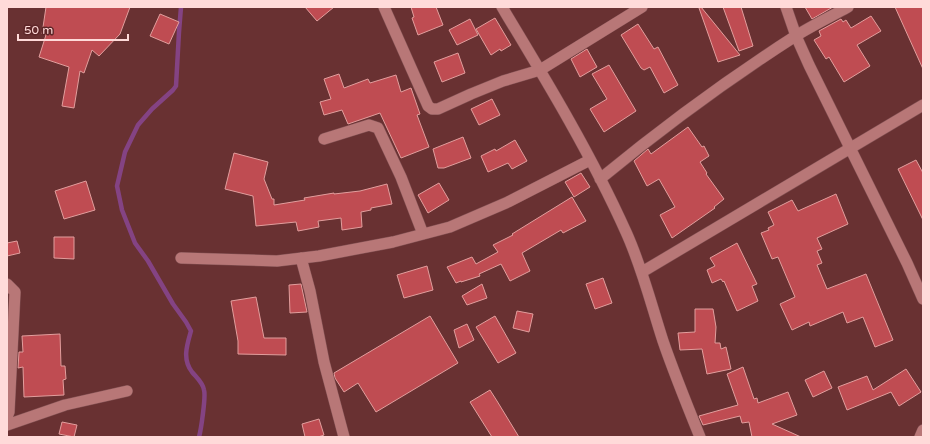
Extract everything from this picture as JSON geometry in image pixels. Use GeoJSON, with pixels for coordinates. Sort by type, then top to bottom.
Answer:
{"type":"FeatureCollection","features":[{"type":"Feature","properties":{"kind":"street"},"geometry":{"type":"LineString","coordinates":[[384,7],[428,106],[432,109],[438,109],[497,84],[540,70],[642,7]]}},
{"type":"Feature","properties":{"kind":"street"},"geometry":{"type":"LineString","coordinates":[[502,7],[540,70],[590,160],[626,233],[642,272],[664,342],[700,437]]}},
{"type":"Feature","properties":{"kind":"street"},"geometry":{"type":"LineString","coordinates":[[786,7],[796,36],[907,263],[923,299]]}},
{"type":"Feature","properties":{"kind":"street"},"geometry":{"type":"LineString","coordinates":[[600,179],[643,143],[697,103],[796,36],[848,7]]}},
{"type":"Feature","properties":{"kind":"street"},"geometry":{"type":"LineString","coordinates":[[642,272],[923,105]]}},
{"type":"Feature","properties":{"kind":"street"},"geometry":{"type":"LineString","coordinates":[[324,139],[368,125],[378,128],[401,177],[423,234]]}},
{"type":"Feature","properties":{"kind":"street"},"geometry":{"type":"LineString","coordinates":[[182,258],[276,261],[318,256],[386,244],[450,227],[508,202],[590,160]]}},
{"type":"Feature","properties":{"kind":"street"},"geometry":{"type":"LineString","coordinates":[[301,258],[310,291],[324,362],[344,437]]}},
{"type":"Feature","properties":{"kind":"street"},"geometry":{"type":"LineString","coordinates":[[7,284],[15,292],[9,412],[7,417]]}},
{"type":"Feature","properties":{"kind":"street"},"geometry":{"type":"LineString","coordinates":[[7,425],[65,405],[127,391]]}},
{"type":"Feature","properties":{"kind":"street"},"geometry":{"type":"LineString","coordinates":[[920,437],[923,430]]}},
{"type":"Feature","properties":{"kind":"building"},"geometry":{"type":"Polygon","coordinates":[[[46,7],[130,7],[120,34],[99,56],[92,50],[84,73],[80,71],[74,108],[62,106],[69,67],[39,57],[46,35],[42,34],[46,7]]]}},
{"type":"Feature","properties":{"kind":"building"},"geometry":{"type":"Polygon","coordinates":[[[305,7],[334,7],[317,21],[305,7]]]}},
{"type":"Feature","properties":{"kind":"building"},"geometry":{"type":"Polygon","coordinates":[[[411,7],[436,7],[443,25],[418,35],[412,18],[414,17],[411,7]]]}},
{"type":"Feature","properties":{"kind":"building"},"geometry":{"type":"Polygon","coordinates":[[[701,7],[740,55],[718,62],[699,8],[701,7]]]}},
{"type":"Feature","properties":{"kind":"building"},"geometry":{"type":"Polygon","coordinates":[[[723,7],[741,7],[753,46],[739,51],[723,7]]]}},
{"type":"Feature","properties":{"kind":"building"},"geometry":{"type":"Polygon","coordinates":[[[805,7],[833,7],[812,19],[805,7]]]}},
{"type":"Feature","properties":{"kind":"building"},"geometry":{"type":"Polygon","coordinates":[[[895,7],[923,7],[923,69],[895,7]]]}},
{"type":"Feature","properties":{"kind":"building"},"geometry":{"type":"Polygon","coordinates":[[[160,14],[179,22],[169,44],[150,36],[160,14]]]}},
{"type":"Feature","properties":{"kind":"building"},"geometry":{"type":"Polygon","coordinates":[[[871,16],[881,31],[857,45],[870,66],[844,82],[829,57],[826,59],[814,40],[821,36],[819,31],[841,19],[843,22],[846,20],[851,28],[871,16]]]}},
{"type":"Feature","properties":{"kind":"building"},"geometry":{"type":"Polygon","coordinates":[[[495,18],[511,45],[501,51],[500,49],[491,55],[476,29],[495,18]]]}},
{"type":"Feature","properties":{"kind":"building"},"geometry":{"type":"Polygon","coordinates":[[[470,19],[478,35],[457,45],[449,30],[470,19]]]}},
{"type":"Feature","properties":{"kind":"building"},"geometry":{"type":"Polygon","coordinates":[[[638,24],[654,49],[658,47],[678,85],[664,93],[650,67],[644,70],[641,68],[621,35],[638,24]]]}},
{"type":"Feature","properties":{"kind":"building"},"geometry":{"type":"Polygon","coordinates":[[[587,49],[597,67],[580,77],[571,59],[587,49]]]}},
{"type":"Feature","properties":{"kind":"building"},"geometry":{"type":"Polygon","coordinates":[[[458,53],[465,73],[442,82],[434,62],[458,53]]]}},
{"type":"Feature","properties":{"kind":"building"},"geometry":{"type":"Polygon","coordinates":[[[609,65],[636,111],[604,132],[590,109],[607,99],[592,74],[609,65]]]}},
{"type":"Feature","properties":{"kind":"building"},"geometry":{"type":"Polygon","coordinates":[[[339,74],[344,88],[368,79],[370,83],[396,75],[401,92],[411,88],[420,114],[417,115],[429,147],[401,158],[380,113],[348,124],[342,110],[324,115],[320,102],[331,99],[324,79],[339,74]]]}},
{"type":"Feature","properties":{"kind":"building"},"geometry":{"type":"Polygon","coordinates":[[[492,99],[500,115],[479,125],[471,109],[492,99]]]}},
{"type":"Feature","properties":{"kind":"building"},"geometry":{"type":"Polygon","coordinates":[[[688,127],[702,147],[704,146],[709,156],[700,162],[707,173],[706,174],[724,199],[714,207],[715,208],[672,238],[660,215],[675,207],[659,179],[647,186],[634,161],[648,149],[651,154],[688,127]]]}},
{"type":"Feature","properties":{"kind":"building"},"geometry":{"type":"Polygon","coordinates":[[[463,137],[471,158],[444,168],[438,168],[433,149],[463,137]]]}},
{"type":"Feature","properties":{"kind":"building"},"geometry":{"type":"Polygon","coordinates":[[[515,140],[527,161],[512,169],[508,163],[488,172],[481,156],[495,149],[496,151],[515,140]]]}},
{"type":"Feature","properties":{"kind":"building"},"geometry":{"type":"Polygon","coordinates":[[[234,153],[268,162],[264,179],[272,199],[274,199],[274,205],[334,193],[360,191],[387,184],[392,204],[371,208],[371,210],[361,212],[362,227],[342,230],[341,218],[318,221],[319,227],[298,231],[296,222],[256,226],[253,196],[225,189],[234,153]]]}},
{"type":"Feature","properties":{"kind":"building"},"geometry":{"type":"Polygon","coordinates":[[[916,160],[923,173],[923,220],[898,169],[916,160]]]}},
{"type":"Feature","properties":{"kind":"building"},"geometry":{"type":"Polygon","coordinates":[[[581,173],[590,187],[574,197],[565,182],[581,173]]]}},
{"type":"Feature","properties":{"kind":"building"},"geometry":{"type":"Polygon","coordinates":[[[86,181],[95,210],[64,219],[55,191],[86,181]]]}},
{"type":"Feature","properties":{"kind":"building"},"geometry":{"type":"Polygon","coordinates":[[[439,183],[449,200],[428,213],[418,195],[439,183]]]}},
{"type":"Feature","properties":{"kind":"building"},"geometry":{"type":"Polygon","coordinates":[[[836,194],[848,224],[817,238],[822,249],[817,251],[822,263],[817,265],[827,289],[866,274],[893,340],[875,347],[863,317],[847,323],[843,312],[810,326],[809,322],[792,330],[780,304],[795,297],[778,257],[772,259],[761,233],[769,230],[768,228],[774,225],[768,212],[792,200],[798,211],[836,194]]]}},
{"type":"Feature","properties":{"kind":"building"},"geometry":{"type":"Polygon","coordinates":[[[572,197],[586,221],[563,233],[561,230],[522,253],[530,271],[510,281],[501,264],[479,274],[480,276],[456,283],[447,267],[472,257],[476,264],[498,252],[493,245],[513,235],[512,234],[572,197]]]}},
{"type":"Feature","properties":{"kind":"building"},"geometry":{"type":"Polygon","coordinates":[[[54,237],[74,237],[74,259],[54,258],[54,237]]]}},
{"type":"Feature","properties":{"kind":"building"},"geometry":{"type":"Polygon","coordinates":[[[17,241],[20,253],[7,256],[7,243],[17,241]]]}},
{"type":"Feature","properties":{"kind":"building"},"geometry":{"type":"Polygon","coordinates":[[[737,243],[757,284],[752,286],[758,301],[737,311],[724,281],[723,282],[721,279],[712,283],[707,270],[715,266],[710,258],[737,243]]]}},
{"type":"Feature","properties":{"kind":"building"},"geometry":{"type":"Polygon","coordinates":[[[427,266],[433,290],[404,298],[397,275],[427,266]]]}},
{"type":"Feature","properties":{"kind":"building"},"geometry":{"type":"Polygon","coordinates":[[[603,278],[612,303],[595,309],[586,284],[603,278]]]}},
{"type":"Feature","properties":{"kind":"building"},"geometry":{"type":"Polygon","coordinates":[[[301,284],[307,312],[290,313],[289,285],[301,284]]]}},
{"type":"Feature","properties":{"kind":"building"},"geometry":{"type":"Polygon","coordinates":[[[482,284],[487,298],[467,305],[462,296],[482,284]]]}},
{"type":"Feature","properties":{"kind":"building"},"geometry":{"type":"Polygon","coordinates":[[[256,297],[264,338],[286,338],[286,355],[238,354],[238,341],[231,301],[256,297]]]}},
{"type":"Feature","properties":{"kind":"building"},"geometry":{"type":"Polygon","coordinates":[[[695,309],[713,309],[716,327],[715,343],[720,343],[721,349],[726,347],[731,369],[707,374],[702,349],[680,350],[678,333],[695,332],[695,309]]]}},
{"type":"Feature","properties":{"kind":"building"},"geometry":{"type":"Polygon","coordinates":[[[517,311],[533,314],[529,332],[513,328],[517,311]]]}},
{"type":"Feature","properties":{"kind":"building"},"geometry":{"type":"Polygon","coordinates":[[[430,316],[458,363],[376,412],[358,383],[344,392],[335,378],[334,373],[430,316]]]}},
{"type":"Feature","properties":{"kind":"building"},"geometry":{"type":"Polygon","coordinates":[[[495,316],[516,353],[498,363],[476,327],[495,316]]]}},
{"type":"Feature","properties":{"kind":"building"},"geometry":{"type":"Polygon","coordinates":[[[467,324],[474,340],[459,348],[454,330],[467,324]]]}},
{"type":"Feature","properties":{"kind":"building"},"geometry":{"type":"Polygon","coordinates":[[[60,334],[61,366],[65,366],[66,379],[63,380],[64,395],[24,397],[23,367],[18,368],[19,352],[23,352],[22,336],[60,334]]]}},
{"type":"Feature","properties":{"kind":"building"},"geometry":{"type":"Polygon","coordinates":[[[743,367],[754,399],[757,398],[758,403],[788,392],[797,415],[772,424],[801,437],[752,437],[749,422],[742,423],[740,416],[703,425],[699,416],[738,405],[727,374],[743,367]]]}},
{"type":"Feature","properties":{"kind":"building"},"geometry":{"type":"Polygon","coordinates":[[[906,369],[921,392],[899,406],[891,392],[847,410],[838,387],[867,376],[873,390],[906,369]]]}},
{"type":"Feature","properties":{"kind":"building"},"geometry":{"type":"Polygon","coordinates":[[[824,371],[832,388],[813,397],[805,380],[824,371]]]}},
{"type":"Feature","properties":{"kind":"building"},"geometry":{"type":"Polygon","coordinates":[[[490,390],[519,437],[492,437],[470,402],[490,390]]]}},
{"type":"Feature","properties":{"kind":"building"},"geometry":{"type":"Polygon","coordinates":[[[319,419],[324,435],[318,437],[305,437],[302,424],[319,419]]]}},
{"type":"Feature","properties":{"kind":"building"},"geometry":{"type":"Polygon","coordinates":[[[62,422],[77,425],[74,437],[59,434],[62,422]]]}},
{"type":"Feature","properties":{"kind":"waterway"},"geometry":{"type":"LineString","coordinates":[[181,7],[176,86],[138,125],[125,152],[117,186],[122,210],[135,243],[148,261],[173,304],[191,331],[186,352],[187,362],[192,372],[200,381],[204,393],[203,413],[199,437]]}}]}
